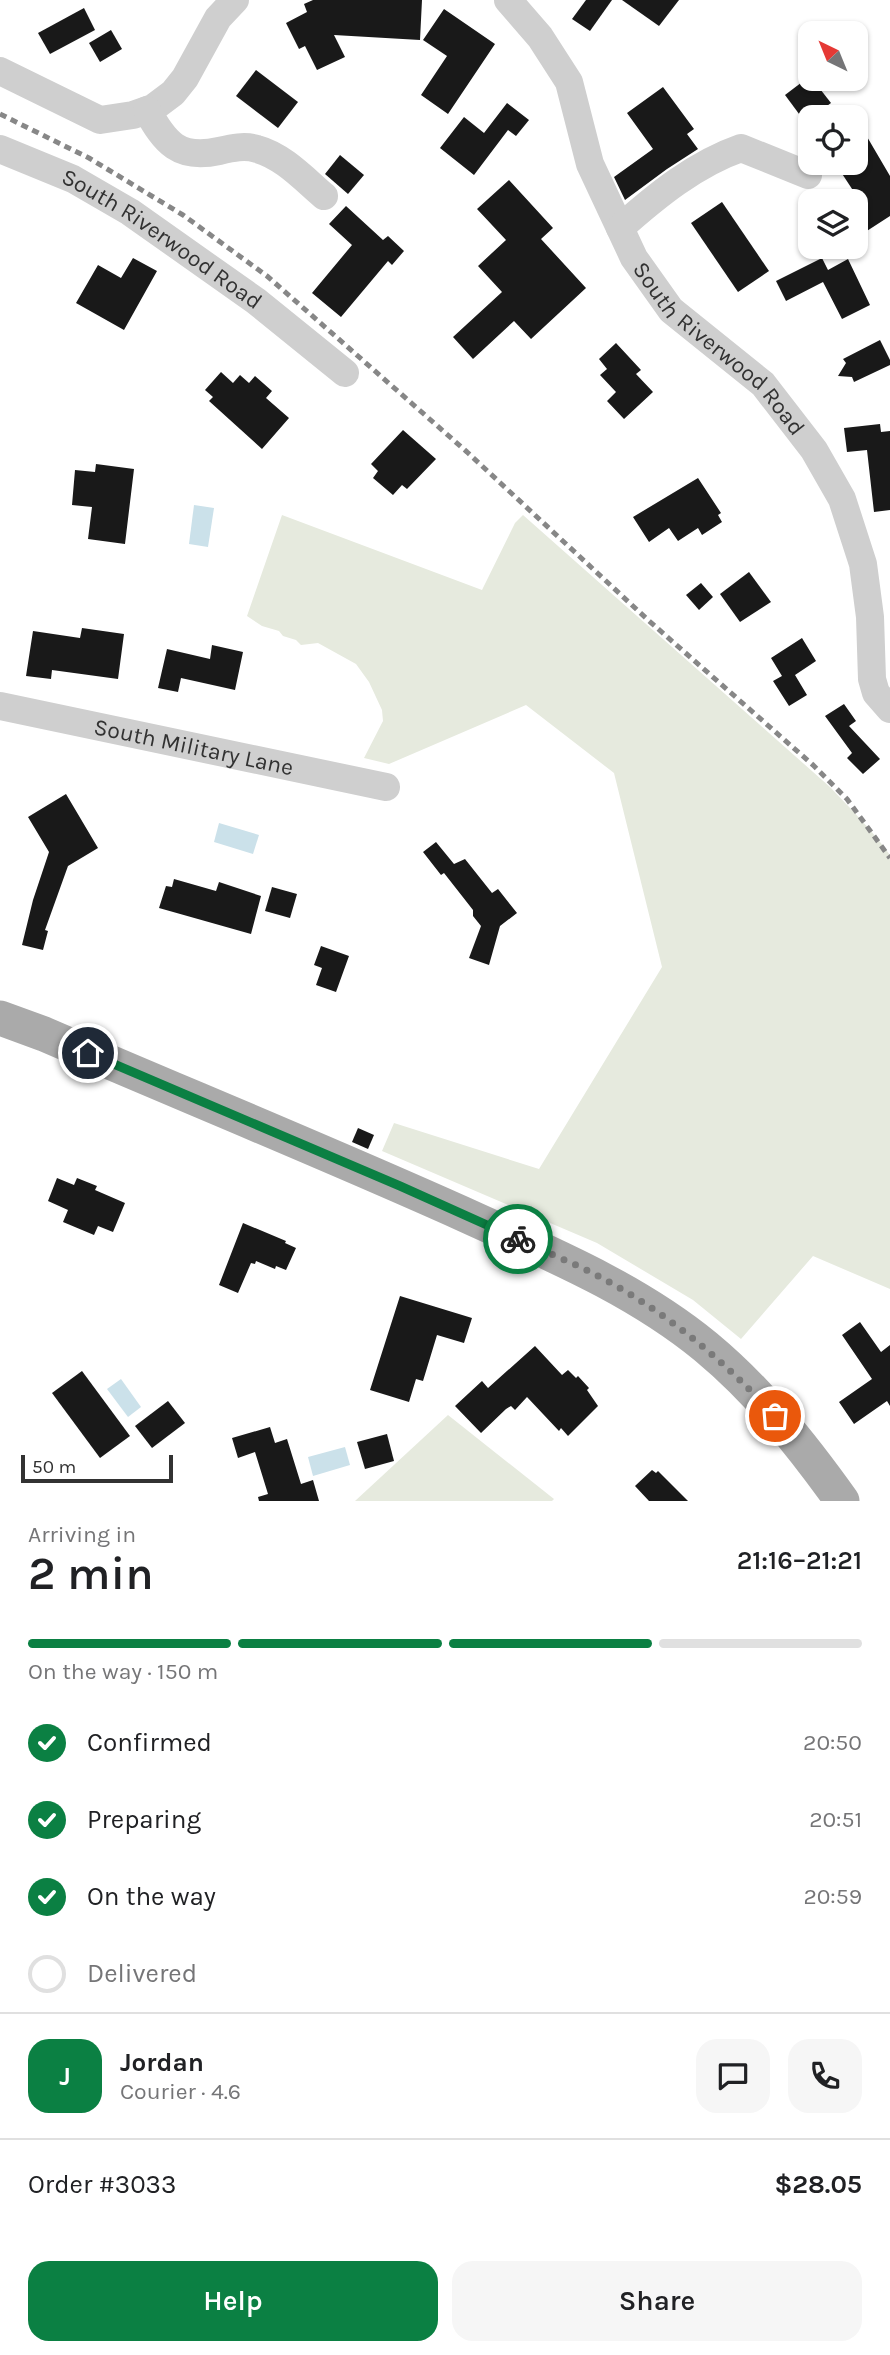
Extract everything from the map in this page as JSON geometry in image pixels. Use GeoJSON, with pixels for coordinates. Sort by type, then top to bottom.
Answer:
{"type":"FeatureCollection","features":[{"type":"Feature","properties":{"kind":"main road"},"geometry":{"type":"LineString","coordinates":[[0,1018],[44,1034],[398,1185],[600,1277],[667,1318],[739,1378],[788,1430],[842,1501]]}},
{"type":"Feature","properties":{"kind":"street"},"geometry":{"type":"LineString","coordinates":[[0,71],[100,120],[115,119],[147,110],[173,93],[185,78],[218,18],[235,0]]}},
{"type":"Feature","properties":{"kind":"street","name":"South Riverwood Road"},"geometry":{"type":"LineString","coordinates":[[508,0],[540,37],[569,82],[590,163],[634,258],[671,310],[763,384],[814,450],[842,499],[863,564],[870,618],[872,679],[876,693],[890,709]]}},
{"type":"Feature","properties":{"kind":"street"},"geometry":{"type":"LineString","coordinates":[[147,110],[164,137],[183,151],[196,155],[240,147],[255,148],[278,158],[324,196]]}},
{"type":"Feature","properties":{"kind":"street"},"geometry":{"type":"LineString","coordinates":[[620,228],[659,193],[718,156],[741,148],[798,171]]}},
{"type":"Feature","properties":{"kind":"street","name":"South Riverwood Road"},"geometry":{"type":"LineString","coordinates":[[0,149],[73,179],[130,212],[256,301],[345,373]]}},
{"type":"Feature","properties":{"kind":"street","name":"South Military Lane"},"geometry":{"type":"LineString","coordinates":[[0,706],[386,787]]}},
{"type":"Feature","properties":{"kind":"shaded area"},"geometry":{"type":"Polygon","coordinates":[[[282,515],[482,590],[515,523],[523,515],[830,787],[883,846],[890,855],[890,1289],[813,1256],[741,1339],[693,1300],[597,1243],[382,1151],[394,1123],[539,1169],[662,967],[614,773],[526,705],[389,764],[364,758],[383,721],[382,710],[369,682],[356,664],[318,643],[301,645],[247,616],[282,515]]]}},
{"type":"Feature","properties":{"kind":"shaded area"},"geometry":{"type":"Polygon","coordinates":[[[448,1415],[554,1499],[355,1501],[448,1415]]]}},
{"type":"Feature","properties":{"kind":"water"},"geometry":{"type":"Polygon","coordinates":[[[194,505],[214,508],[208,547],[189,544],[194,505]]]}},
{"type":"Feature","properties":{"kind":"water"},"geometry":{"type":"Polygon","coordinates":[[[219,823],[259,835],[253,854],[214,842],[219,823]]]}},
{"type":"Feature","properties":{"kind":"water"},"geometry":{"type":"Polygon","coordinates":[[[121,1379],[141,1407],[128,1417],[107,1389],[121,1379]]]}},
{"type":"Feature","properties":{"kind":"water"},"geometry":{"type":"Polygon","coordinates":[[[345,1447],[350,1465],[313,1476],[308,1457],[345,1447]]]}},
{"type":"Feature","properties":{"kind":"building"},"geometry":{"type":"Polygon","coordinates":[[[313,0],[422,0],[420,40],[334,35],[345,57],[317,70],[305,46],[299,49],[286,23],[307,12],[304,4],[313,0]]]}},
{"type":"Feature","properties":{"kind":"building"},"geometry":{"type":"Polygon","coordinates":[[[586,0],[612,0],[590,31],[572,19],[586,0]]]}},
{"type":"Feature","properties":{"kind":"building"},"geometry":{"type":"Polygon","coordinates":[[[622,0],[679,0],[659,26],[622,0]]]}},
{"type":"Feature","properties":{"kind":"building"},"geometry":{"type":"Polygon","coordinates":[[[84,8],[95,30],[50,54],[38,33],[84,8]]]}},
{"type":"Feature","properties":{"kind":"building"},"geometry":{"type":"Polygon","coordinates":[[[444,9],[495,44],[448,114],[421,95],[447,56],[423,40],[444,9]]]}},
{"type":"Feature","properties":{"kind":"building"},"geometry":{"type":"Polygon","coordinates":[[[111,30],[122,49],[100,62],[89,43],[111,30]]]}},
{"type":"Feature","properties":{"kind":"building"},"geometry":{"type":"Polygon","coordinates":[[[256,70],[298,102],[278,128],[236,96],[256,70]]]}},
{"type":"Feature","properties":{"kind":"building"},"geometry":{"type":"Polygon","coordinates":[[[798,85],[798,91],[822,91],[831,103],[798,105],[798,113],[785,95],[798,85]]]}},
{"type":"Feature","properties":{"kind":"building"},"geometry":{"type":"Polygon","coordinates":[[[663,87],[694,129],[687,134],[698,149],[625,200],[614,177],[653,149],[627,113],[663,87]]]}},
{"type":"Feature","properties":{"kind":"building"},"geometry":{"type":"Polygon","coordinates":[[[507,103],[529,120],[516,136],[508,130],[474,175],[440,148],[464,117],[484,133],[507,103]]]}},
{"type":"Feature","properties":{"kind":"building"},"geometry":{"type":"Polygon","coordinates":[[[868,138],[890,176],[890,216],[868,230],[868,189],[852,189],[843,175],[868,175],[868,138]]]}},
{"type":"Feature","properties":{"kind":"building"},"geometry":{"type":"Polygon","coordinates":[[[340,155],[364,175],[348,194],[325,174],[340,155]]]}},
{"type":"Feature","properties":{"kind":"building"},"geometry":{"type":"Polygon","coordinates":[[[509,180],[553,228],[541,239],[586,288],[531,339],[514,321],[473,359],[453,337],[502,292],[478,266],[506,240],[477,209],[509,180]]]}},
{"type":"Feature","properties":{"kind":"building"},"geometry":{"type":"Polygon","coordinates":[[[722,202],[769,271],[738,292],[691,223],[722,202]]]}},
{"type":"Feature","properties":{"kind":"building"},"geometry":{"type":"Polygon","coordinates":[[[346,206],[383,240],[388,236],[404,251],[392,265],[388,261],[341,317],[312,293],[352,245],[329,224],[346,206]]]}},
{"type":"Feature","properties":{"kind":"building"},"geometry":{"type":"Polygon","coordinates":[[[133,258],[157,271],[124,330],[76,303],[98,265],[121,278],[133,258]]]}},
{"type":"Feature","properties":{"kind":"building"},"geometry":{"type":"Polygon","coordinates":[[[820,259],[828,270],[848,259],[870,305],[842,319],[823,282],[786,301],[776,281],[820,259]]]}},
{"type":"Feature","properties":{"kind":"building"},"geometry":{"type":"Polygon","coordinates":[[[880,340],[890,365],[854,382],[852,377],[838,376],[846,363],[843,359],[880,340]]]}},
{"type":"Feature","properties":{"kind":"building"},"geometry":{"type":"Polygon","coordinates":[[[616,343],[641,370],[636,374],[653,392],[624,419],[607,401],[616,392],[600,375],[607,369],[599,359],[616,343]]]}},
{"type":"Feature","properties":{"kind":"building"},"geometry":{"type":"Polygon","coordinates":[[[221,372],[233,383],[240,375],[249,383],[255,376],[272,391],[266,398],[289,418],[262,449],[209,401],[213,397],[205,390],[221,372]]]}},
{"type":"Feature","properties":{"kind":"building"},"geometry":{"type":"Polygon","coordinates":[[[880,424],[881,432],[890,431],[890,510],[874,512],[867,450],[847,452],[844,428],[880,424]]]}},
{"type":"Feature","properties":{"kind":"building"},"geometry":{"type":"Polygon","coordinates":[[[403,430],[436,459],[407,489],[402,485],[393,495],[373,478],[378,471],[371,464],[403,430]]]}},
{"type":"Feature","properties":{"kind":"building"},"geometry":{"type":"Polygon","coordinates":[[[96,464],[134,469],[125,544],[88,539],[92,507],[72,505],[75,470],[95,472],[96,464]]]}},
{"type":"Feature","properties":{"kind":"building"},"geometry":{"type":"Polygon","coordinates":[[[698,478],[721,513],[718,515],[722,522],[702,535],[698,528],[678,541],[669,528],[649,542],[633,517],[698,478]]]}},
{"type":"Feature","properties":{"kind":"building"},"geometry":{"type":"Polygon","coordinates":[[[749,572],[771,602],[740,622],[720,594],[749,572]]]}},
{"type":"Feature","properties":{"kind":"building"},"geometry":{"type":"Polygon","coordinates":[[[701,583],[713,597],[699,610],[686,595],[701,583]]]}},
{"type":"Feature","properties":{"kind":"building"},"geometry":{"type":"Polygon","coordinates":[[[82,628],[124,634],[118,679],[52,670],[51,679],[26,676],[33,631],[80,638],[82,628]]]}},
{"type":"Feature","properties":{"kind":"building"},"geometry":{"type":"Polygon","coordinates":[[[802,638],[816,661],[795,675],[807,695],[789,706],[773,681],[782,676],[771,658],[802,638]]]}},
{"type":"Feature","properties":{"kind":"building"},"geometry":{"type":"Polygon","coordinates":[[[212,645],[243,652],[235,690],[181,678],[178,692],[158,688],[167,649],[210,659],[212,645]]]}},
{"type":"Feature","properties":{"kind":"building"},"geometry":{"type":"Polygon","coordinates":[[[844,704],[856,721],[849,726],[880,759],[863,774],[847,758],[852,753],[825,716],[844,704]]]}},
{"type":"Feature","properties":{"kind":"building"},"geometry":{"type":"Polygon","coordinates":[[[66,794],[98,848],[68,866],[45,930],[48,931],[43,950],[22,945],[49,852],[28,817],[66,794]]]}},
{"type":"Feature","properties":{"kind":"building"},"geometry":{"type":"Polygon","coordinates":[[[436,842],[454,864],[465,859],[492,893],[498,889],[517,913],[500,926],[489,965],[469,958],[481,926],[473,916],[473,910],[444,873],[441,875],[423,852],[436,842]]]}},
{"type":"Feature","properties":{"kind":"building"},"geometry":{"type":"Polygon","coordinates":[[[174,879],[216,891],[219,882],[261,896],[251,934],[159,908],[166,886],[172,887],[174,879]]]}},
{"type":"Feature","properties":{"kind":"building"},"geometry":{"type":"Polygon","coordinates":[[[272,887],[297,894],[290,918],[265,911],[272,887]]]}},
{"type":"Feature","properties":{"kind":"building"},"geometry":{"type":"Polygon","coordinates":[[[321,946],[349,956],[336,992],[316,985],[322,968],[314,965],[321,946]]]}},
{"type":"Feature","properties":{"kind":"building"},"geometry":{"type":"Polygon","coordinates":[[[358,1128],[374,1135],[368,1149],[352,1142],[358,1128]]]}},
{"type":"Feature","properties":{"kind":"building"},"geometry":{"type":"Polygon","coordinates":[[[57,1178],[74,1185],[77,1178],[97,1186],[95,1190],[125,1203],[113,1232],[98,1226],[94,1235],[63,1222],[68,1210],[48,1201],[57,1178]]]}},
{"type":"Feature","properties":{"kind":"building"},"geometry":{"type":"Polygon","coordinates":[[[243,1223],[296,1248],[286,1270],[276,1266],[275,1269],[256,1261],[255,1264],[251,1263],[238,1293],[219,1285],[243,1223]]]}},
{"type":"Feature","properties":{"kind":"building"},"geometry":{"type":"Polygon","coordinates":[[[400,1296],[472,1318],[464,1343],[437,1335],[423,1381],[416,1379],[409,1402],[370,1390],[400,1296]]]}},
{"type":"Feature","properties":{"kind":"building"},"geometry":{"type":"Polygon","coordinates":[[[860,1322],[881,1352],[890,1345],[890,1406],[887,1401],[854,1424],[839,1402],[872,1379],[842,1335],[860,1322]]]}},
{"type":"Feature","properties":{"kind":"building"},"geometry":{"type":"Polygon","coordinates":[[[535,1346],[562,1375],[568,1370],[576,1378],[578,1376],[589,1388],[587,1390],[598,1406],[568,1436],[561,1428],[559,1431],[527,1397],[515,1410],[511,1406],[506,1409],[481,1433],[455,1406],[482,1381],[488,1388],[535,1346]]]}},
{"type":"Feature","properties":{"kind":"building"},"geometry":{"type":"Polygon","coordinates":[[[82,1371],[130,1436],[100,1458],[52,1393],[82,1371]]]}},
{"type":"Feature","properties":{"kind":"building"},"geometry":{"type":"Polygon","coordinates":[[[168,1401],[185,1423],[152,1448],[135,1426],[168,1401]]]}},
{"type":"Feature","properties":{"kind":"building"},"geometry":{"type":"Polygon","coordinates":[[[270,1427],[275,1443],[287,1439],[301,1484],[313,1480],[319,1501],[259,1501],[258,1497],[268,1494],[255,1452],[238,1458],[232,1438],[270,1427]]]}},
{"type":"Feature","properties":{"kind":"building"},"geometry":{"type":"Polygon","coordinates":[[[387,1434],[394,1461],[365,1469],[357,1442],[387,1434]]]}},
{"type":"Feature","properties":{"kind":"building"},"geometry":{"type":"Polygon","coordinates":[[[652,1470],[656,1473],[658,1471],[688,1501],[649,1501],[635,1486],[652,1470]]]}},
{"type":"Feature","properties":{"kind":"railway"},"geometry":{"type":"LineString","coordinates":[[0,114],[89,158],[183,215],[267,276],[467,452],[648,620],[813,765],[847,799],[890,858]]}},
{"type":"Feature","properties":{"kind":"way so far"},"geometry":{"type":"LineString","coordinates":[[518,1239],[600,1277],[667,1318],[705,1347],[775,1416]]}},
{"type":"Feature","properties":{"kind":"route"},"geometry":{"type":"LineString","coordinates":[[88,1053],[518,1239]]}}]}
